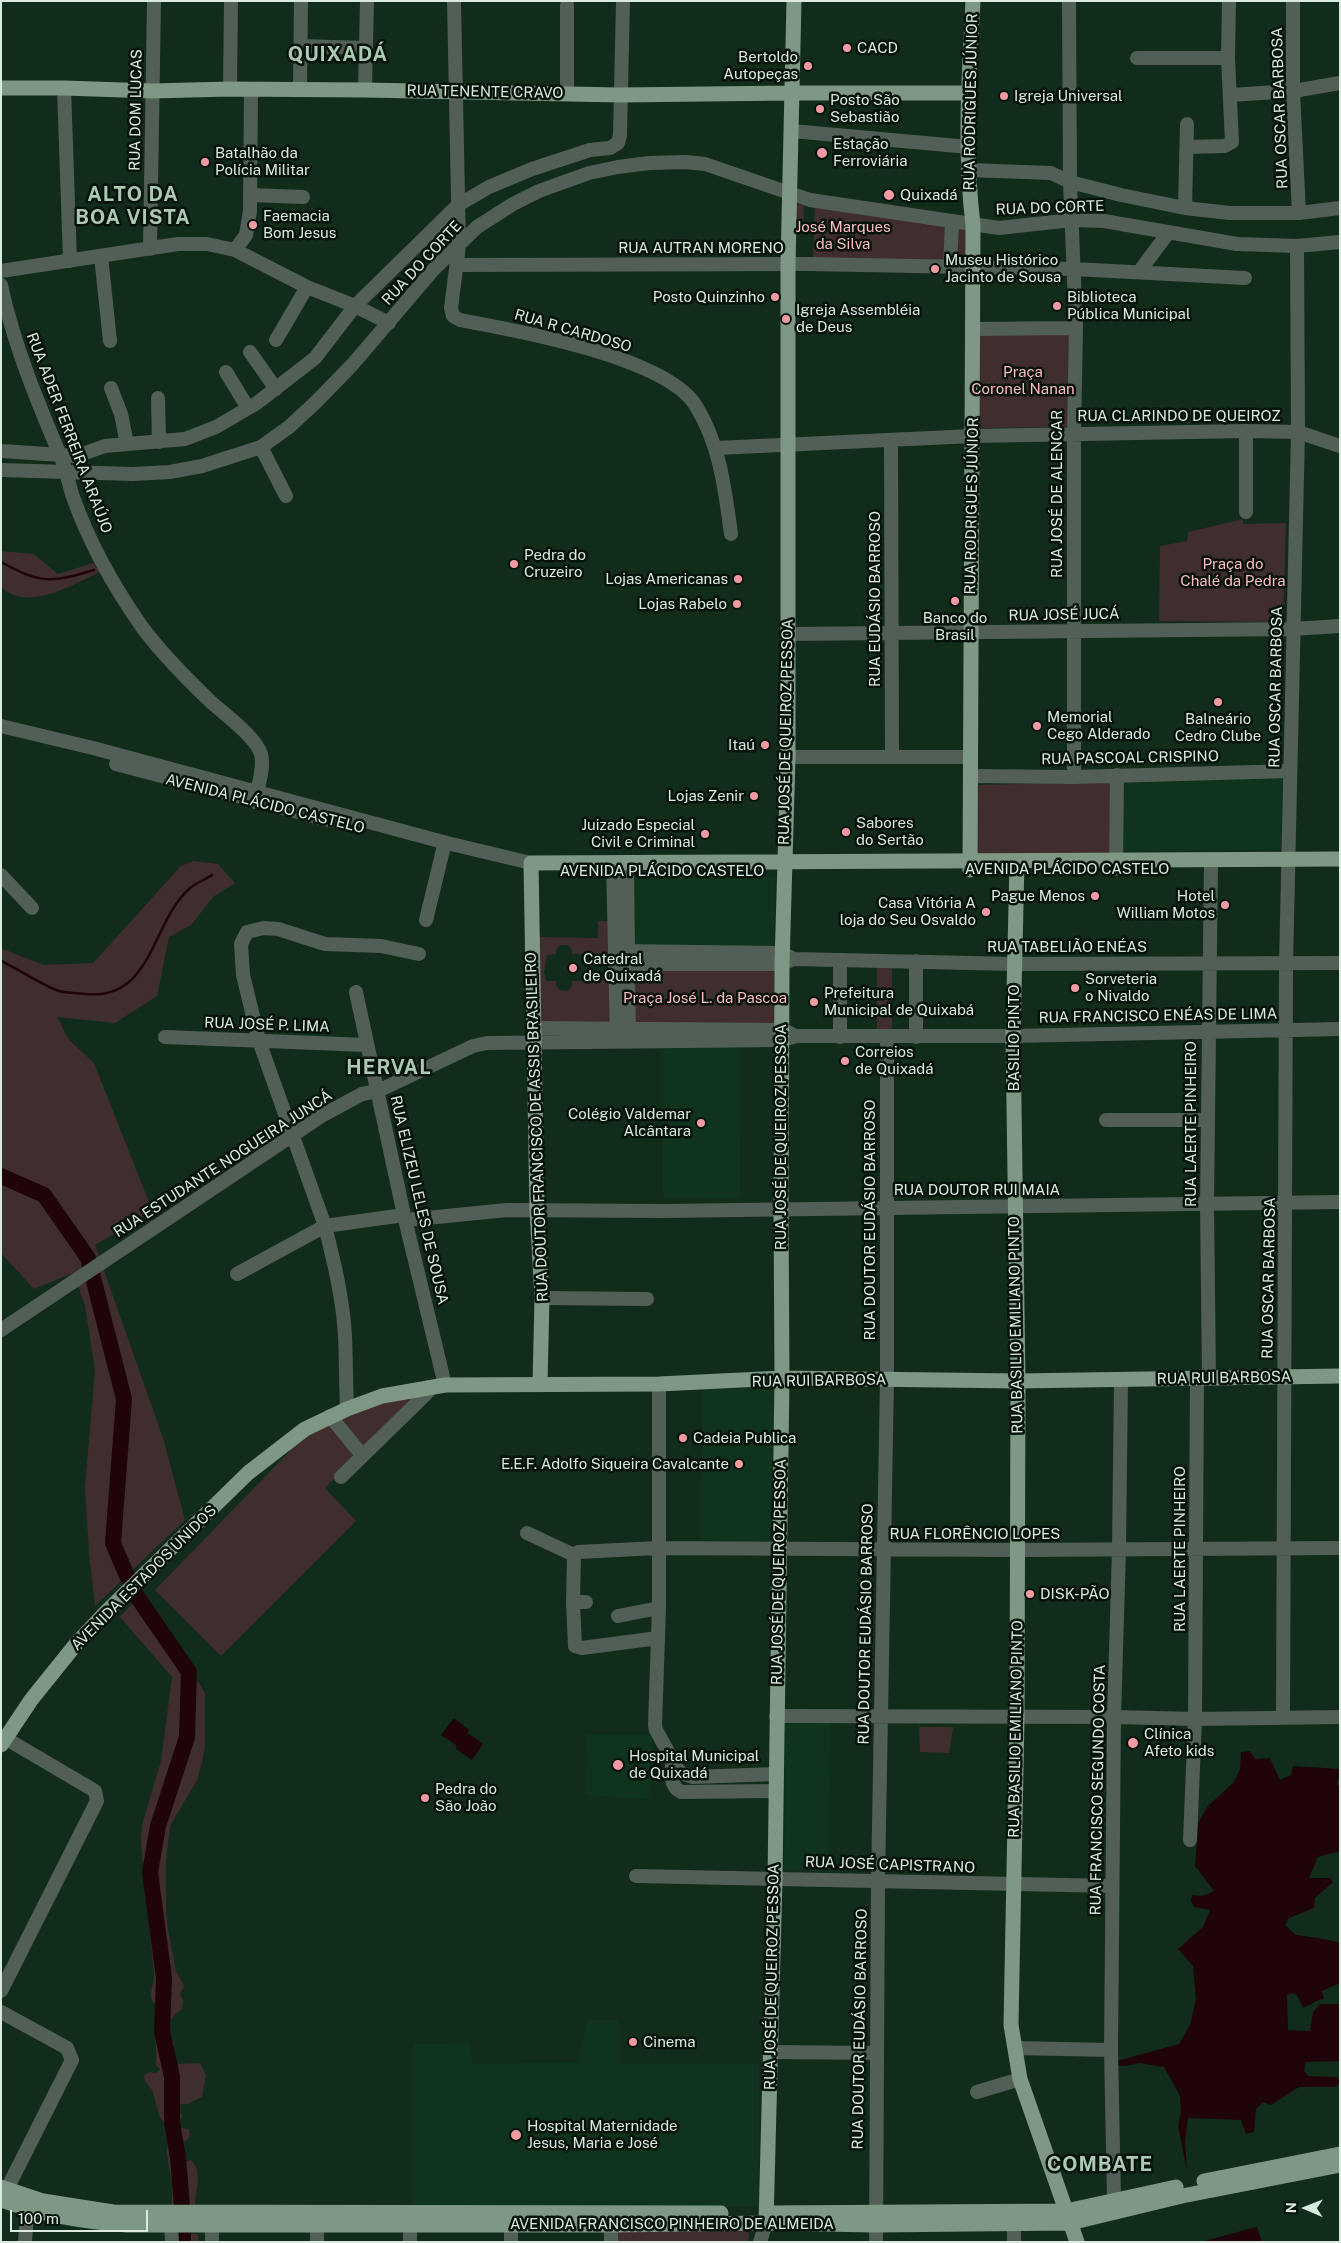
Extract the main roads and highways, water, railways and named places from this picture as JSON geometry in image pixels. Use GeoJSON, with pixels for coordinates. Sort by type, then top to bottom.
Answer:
{"type":"FeatureCollection","features":[{"type":"Feature","properties":{"kind":"main road","name":"RUA JOSÉ DE QUEIROZ PESSOA"},"geometry":{"type":"LineString","coordinates":[[766,2218],[775,1878],[782,1378],[780,1210],[787,1036],[784,866],[788,757],[788,264],[794,1]]}},
{"type":"Feature","properties":{"kind":"main road","name":"RUA RODRIGUES JÚNIOR"},"geometry":{"type":"LineString","coordinates":[[970,866],[973,225],[969,192],[968,147],[973,1]]}},
{"type":"Feature","properties":{"kind":"main road","name":"RUA TENENTE CRAVO"},"geometry":{"type":"LineString","coordinates":[[1,88],[152,91],[230,89],[365,90],[620,95],[969,93]]}},
{"type":"Feature","properties":{"kind":"main road","name":"AVENIDA PLÁCIDO CASTELO"},"geometry":{"type":"LineString","coordinates":[[531,867],[1210,865],[1288,864],[1340,860]]}},
{"type":"Feature","properties":{"kind":"main road","name":"AVENIDA PLÁCIDO CASTELO"},"geometry":{"type":"LineString","coordinates":[[1288,864],[1340,868]]}},
{"type":"Feature","properties":{"kind":"main road","name":"BASILIO PINTO"},"geometry":{"type":"LineString","coordinates":[[1015,1207],[1013,1036],[1017,866]]}},
{"type":"Feature","properties":{"kind":"main road","name":"RUA DOUTOR FRANCISCO DE ASSIS BRASILEIRO"},"geometry":{"type":"LineString","coordinates":[[531,867],[537,1210],[542,1298],[540,1384]]}},
{"type":"Feature","properties":{"kind":"main road","name":"RUA BASILIO EMILIANO PINTO"},"geometry":{"type":"LineString","coordinates":[[1015,1207],[1018,1381],[1017,1717],[1011,2025],[1020,2079],[1077,2242]]}},
{"type":"Feature","properties":{"kind":"main road","name":"RUA RUI BARBOSA"},"geometry":{"type":"LineString","coordinates":[[305,1428],[382,1396],[438,1386],[659,1384],[767,1381],[782,1378],[1018,1381],[1340,1376]]}},
{"type":"Feature","properties":{"kind":"main road","name":"AVENIDA ESTADOS UNIDOS"},"geometry":{"type":"LineString","coordinates":[[3,1742],[52,1673],[105,1613],[248,1473],[305,1428]]}},
{"type":"Feature","properties":{"kind":"main road","name":"AVENIDA FRANCISCO PINHEIRO DE ALMEIDA"},"geometry":{"type":"LineString","coordinates":[[3,2192],[72,2207],[188,2218],[875,2219],[1068,2217],[1288,2169],[1340,2154]]}},
{"type":"Feature","properties":{"kind":"main road","name":"AVENIDA FRANCISCO PINHEIRO DE ALMEIDA"},"geometry":{"type":"LineString","coordinates":[[1288,2169],[1340,2164]]}},
{"type":"Feature","properties":{"kind":"main road","name":"AVENIDA FRANCISCO PINHEIRO DE ALMEIDA"},"geometry":{"type":"LineString","coordinates":[[3,2192],[27,2210],[56,2217],[97,2223],[127,2225],[171,2224],[188,2218],[212,2224],[317,2219]]}},
{"type":"Feature","properties":{"kind":"main road","name":"AVENIDA FRANCISCO PINHEIRO DE ALMEIDA"},"geometry":{"type":"LineString","coordinates":[[1068,2217],[1114,2200],[1152,2198]]}},
{"type":"Feature","properties":{"kind":"waterway"},"geometry":{"type":"LineString","coordinates":[[1,562],[26,574],[46,579],[67,577],[94,570]]}},
{"type":"Feature","properties":{"kind":"waterway"},"geometry":{"type":"LineString","coordinates":[[1,961],[59,991],[86,994],[108,993],[125,985],[138,972],[176,904],[191,887],[212,875]]}},
{"type":"Feature","properties":{"kind":"waterway"},"geometry":{"type":"LineString","coordinates":[[1,1176],[44,1195],[88,1258],[124,1399],[113,1543],[127,1576]]}},
{"type":"Feature","properties":{"kind":"waterway"},"geometry":{"type":"LineString","coordinates":[[136,1595],[189,1672],[187,1737],[158,1826],[150,1872],[164,1978],[162,2031],[172,2077],[172,2122],[178,2158],[182,2207]]}},
{"type":"Feature","properties":{"kind":"waterway"},"geometry":{"type":"LineString","coordinates":[[183,2229],[183,2242]]}},
{"type":"Feature","properties":{"kind":"place","name":"CACD"},"geometry":{"type":"Point","coordinates":[847,48]}},
{"type":"Feature","properties":{"kind":"place","name":"Bertoldo Autopeças"},"geometry":{"type":"Point","coordinates":[808,66]}},
{"type":"Feature","properties":{"kind":"place","name":"Igreja Universal"},"geometry":{"type":"Point","coordinates":[1004,96]}},
{"type":"Feature","properties":{"kind":"place","name":"Posto São Sebastião"},"geometry":{"type":"Point","coordinates":[820,109]}},
{"type":"Feature","properties":{"kind":"place","name":"Estação Ferroviária"},"geometry":{"type":"Point","coordinates":[822,153]}},
{"type":"Feature","properties":{"kind":"place","name":"Batalhão da Polícia Militar"},"geometry":{"type":"Point","coordinates":[205,162]}},
{"type":"Feature","properties":{"kind":"place","name":"Quixadá"},"geometry":{"type":"Point","coordinates":[889,195]}},
{"type":"Feature","properties":{"kind":"place","name":"Faemacia Bom Jesus"},"geometry":{"type":"Point","coordinates":[253,225]}},
{"type":"Feature","properties":{"kind":"place","name":"Museu Histórico Jacinto de Sousa"},"geometry":{"type":"Point","coordinates":[935,269]}},
{"type":"Feature","properties":{"kind":"place","name":"Posto Quinzinho"},"geometry":{"type":"Point","coordinates":[775,297]}},
{"type":"Feature","properties":{"kind":"place","name":"Biblioteca Pública Municipal"},"geometry":{"type":"Point","coordinates":[1057,306]}},
{"type":"Feature","properties":{"kind":"place","name":"Igreja Assembléia de Deus"},"geometry":{"type":"Point","coordinates":[786,319]}},
{"type":"Feature","properties":{"kind":"place","name":"Pedra do Cruzeiro"},"geometry":{"type":"Point","coordinates":[514,564]}},
{"type":"Feature","properties":{"kind":"place","name":"Lojas Americanas"},"geometry":{"type":"Point","coordinates":[738,579]}},
{"type":"Feature","properties":{"kind":"place","name":"Banco do Brasil"},"geometry":{"type":"Point","coordinates":[955,601]}},
{"type":"Feature","properties":{"kind":"place","name":"Lojas Rabelo"},"geometry":{"type":"Point","coordinates":[737,604]}},
{"type":"Feature","properties":{"kind":"place","name":"Balneário Cedro Clube"},"geometry":{"type":"Point","coordinates":[1218,702]}},
{"type":"Feature","properties":{"kind":"place","name":"Memorial Cego Alderado"},"geometry":{"type":"Point","coordinates":[1037,726]}},
{"type":"Feature","properties":{"kind":"place","name":"Itaú"},"geometry":{"type":"Point","coordinates":[765,745]}},
{"type":"Feature","properties":{"kind":"place","name":"Lojas Zenir"},"geometry":{"type":"Point","coordinates":[754,796]}},
{"type":"Feature","properties":{"kind":"place","name":"Sabores do Sertão"},"geometry":{"type":"Point","coordinates":[846,832]}},
{"type":"Feature","properties":{"kind":"place","name":"Juizado Especial Civil e Criminal"},"geometry":{"type":"Point","coordinates":[705,834]}},
{"type":"Feature","properties":{"kind":"place","name":"Pague Menos"},"geometry":{"type":"Point","coordinates":[1095,896]}},
{"type":"Feature","properties":{"kind":"place","name":"Hotel William Motos"},"geometry":{"type":"Point","coordinates":[1225,905]}},
{"type":"Feature","properties":{"kind":"place","name":"Casa Vitória A loja do Seu Osvaldo"},"geometry":{"type":"Point","coordinates":[986,912]}},
{"type":"Feature","properties":{"kind":"place","name":"Catedral de Quixadá"},"geometry":{"type":"Point","coordinates":[573,968]}},
{"type":"Feature","properties":{"kind":"place","name":"Sorveteria o Nivaldo"},"geometry":{"type":"Point","coordinates":[1075,988]}},
{"type":"Feature","properties":{"kind":"place","name":"Prefeitura Municipal de Quixabá"},"geometry":{"type":"Point","coordinates":[814,1002]}},
{"type":"Feature","properties":{"kind":"place","name":"Correios de Quixadá"},"geometry":{"type":"Point","coordinates":[845,1061]}},
{"type":"Feature","properties":{"kind":"place","name":"Colégio Valdemar Alcântara"},"geometry":{"type":"Point","coordinates":[701,1123]}},
{"type":"Feature","properties":{"kind":"place","name":"Cadeia Publica"},"geometry":{"type":"Point","coordinates":[683,1438]}},
{"type":"Feature","properties":{"kind":"place","name":"E.E.F. Adolfo Siqueira Cavalcante"},"geometry":{"type":"Point","coordinates":[739,1464]}},
{"type":"Feature","properties":{"kind":"place","name":"DISK-PÃO"},"geometry":{"type":"Point","coordinates":[1030,1594]}},
{"type":"Feature","properties":{"kind":"place","name":"Clínica Afeto kids"},"geometry":{"type":"Point","coordinates":[1133,1743]}},
{"type":"Feature","properties":{"kind":"place","name":"Hospital Municipal de Quixadá"},"geometry":{"type":"Point","coordinates":[618,1765]}},
{"type":"Feature","properties":{"kind":"place","name":"Pedra do São João"},"geometry":{"type":"Point","coordinates":[425,1798]}},
{"type":"Feature","properties":{"kind":"place","name":"Cinema"},"geometry":{"type":"Point","coordinates":[633,2042]}},
{"type":"Feature","properties":{"kind":"place","name":"Hospital Maternidade Jesus, Maria e José"},"geometry":{"type":"Point","coordinates":[516,2135]}},
{"type":"Feature","properties":{"kind":"district","name":"QUIXADÁ"},"geometry":{"type":"Point","coordinates":[338,55]}},
{"type":"Feature","properties":{"kind":"district","name":"ALTO DA BOA VISTA"},"geometry":{"type":"Point","coordinates":[133,206]}},
{"type":"Feature","properties":{"kind":"district","name":"HERVAL"},"geometry":{"type":"Point","coordinates":[389,1068]}},
{"type":"Feature","properties":{"kind":"district","name":"COMBATE"},"geometry":{"type":"Point","coordinates":[1100,2165]}},
{"type":"Feature","properties":{"kind":"park label","name":"José Marques da Silva"},"geometry":{"type":"Point","coordinates":[843,236]}},
{"type":"Feature","properties":{"kind":"park label","name":"Praça Coronel Nanan"},"geometry":{"type":"Point","coordinates":[1023,380]}},
{"type":"Feature","properties":{"kind":"park label","name":"Praça do Chalé da Pedra"},"geometry":{"type":"Point","coordinates":[1233,572]}},
{"type":"Feature","properties":{"kind":"park label","name":"Praça José L. da Pascoa"},"geometry":{"type":"Point","coordinates":[705,998]}}]}
